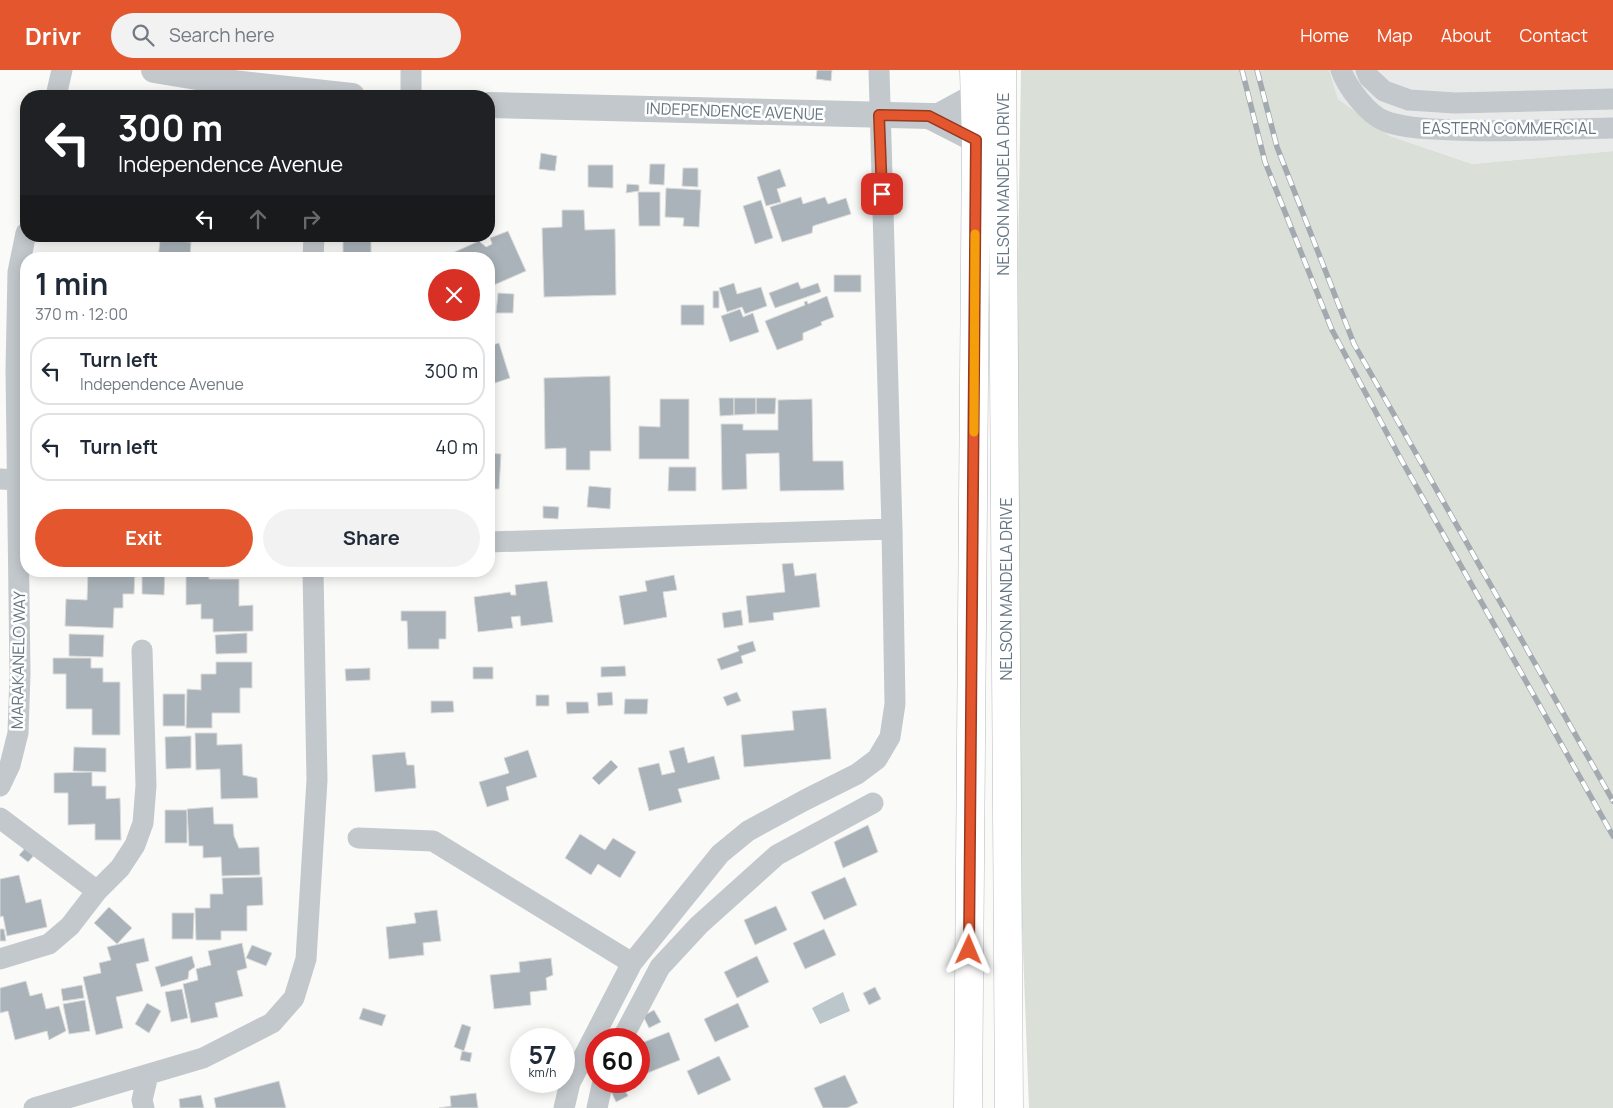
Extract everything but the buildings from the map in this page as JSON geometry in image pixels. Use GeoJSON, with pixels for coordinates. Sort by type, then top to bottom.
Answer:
{"type":"FeatureCollection","features":[{"type":"Feature","properties":{"kind":"main road","name":"NELSON MANDELA DRIVE"},"geometry":{"type":"LineString","coordinates":[[968,1108],[976,140],[974,70]]}},
{"type":"Feature","properties":{"kind":"main road","name":"NELSON MANDELA DRIVE"},"geometry":{"type":"LineString","coordinates":[[1002,70],[1009,1108]]}},
{"type":"Feature","properties":{"kind":"street"},"geometry":{"type":"LineString","coordinates":[[57,90],[62,70]]}},
{"type":"Feature","properties":{"kind":"street"},"geometry":{"type":"LineString","coordinates":[[154,70],[233,84],[281,90]]}},
{"type":"Feature","properties":{"kind":"street"},"geometry":{"type":"LineString","coordinates":[[410,90],[411,70]]}},
{"type":"Feature","properties":{"kind":"street"},"geometry":{"type":"LineString","coordinates":[[564,1108],[570,1083],[632,963],[720,854],[748,831],[857,774],[877,759],[890,737],[895,704],[879,70]]}},
{"type":"Feature","properties":{"kind":"street","name":"EASTERN COMMERCIAL"},"geometry":{"type":"LineString","coordinates":[[1341,70],[1357,98],[1370,111],[1384,121],[1416,128],[1459,131],[1613,128]]}},
{"type":"Feature","properties":{"kind":"street","name":"EASTERN COMMERCIAL"},"geometry":{"type":"LineString","coordinates":[[1366,70],[1369,77],[1384,91],[1409,100],[1455,103],[1613,99]]}},
{"type":"Feature","properties":{"kind":"street"},"geometry":{"type":"LineString","coordinates":[[929,116],[939,116],[974,97]]}},
{"type":"Feature","properties":{"kind":"street","name":"INDEPENDENCE AVENUE"},"geometry":{"type":"LineString","coordinates":[[495,104],[929,116],[976,140]]}},
{"type":"Feature","properties":{"kind":"street","name":"MARAKANELO WAY"},"geometry":{"type":"LineString","coordinates":[[20,262],[18,272],[20,342]]}},
{"type":"Feature","properties":{"kind":"street","name":"MARAKANELO WAY"},"geometry":{"type":"LineString","coordinates":[[0,786],[10,765],[18,732],[20,674],[9,480],[20,423]]}},
{"type":"Feature","properties":{"kind":"street"},"geometry":{"type":"LineString","coordinates":[[495,542],[892,529]]}},
{"type":"Feature","properties":{"kind":"street"},"geometry":{"type":"LineString","coordinates":[[34,1108],[203,1058],[272,1023],[294,998],[306,959],[317,780],[319,577]]}},
{"type":"Feature","properties":{"kind":"street"},"geometry":{"type":"LineString","coordinates":[[0,959],[49,944],[70,926],[97,891],[120,868],[135,845],[143,824],[146,786],[142,650]]}},
{"type":"Feature","properties":{"kind":"street"},"geometry":{"type":"LineString","coordinates":[[628,1028],[660,967],[699,925],[777,855],[873,803]]}},
{"type":"Feature","properties":{"kind":"street"},"geometry":{"type":"LineString","coordinates":[[0,818],[97,891]]}},
{"type":"Feature","properties":{"kind":"street"},"geometry":{"type":"LineString","coordinates":[[358,838],[433,841],[632,963]]}},
{"type":"Feature","properties":{"kind":"street"},"geometry":{"type":"LineString","coordinates":[[144,1108],[142,1100],[148,1075]]}},
{"type":"Feature","properties":{"kind":"street"},"geometry":{"type":"LineString","coordinates":[[597,1108],[600,1093]]}},
{"type":"Feature","properties":{"kind":"shaded area"},"geometry":{"type":"Polygon","coordinates":[[[1021,70],[1329,70],[1338,99],[1390,136],[1472,164],[1613,151],[1613,1108],[1029,1108],[1020,871],[1017,320],[1021,70]]]}},
{"type":"Feature","properties":{"kind":"shaded area"},"geometry":{"type":"Polygon","coordinates":[[[1329,70],[1613,70],[1613,151],[1472,164],[1390,136],[1338,99],[1329,70]]]}},
{"type":"Feature","properties":{"kind":"shaded area"},"geometry":{"type":"Polygon","coordinates":[[[843,992],[850,1011],[820,1024],[812,1008],[843,992]]]}},
{"type":"Feature","properties":{"kind":"railway"},"geometry":{"type":"LineString","coordinates":[[1242,70],[1265,162],[1332,330],[1398,454],[1613,836]]}},
{"type":"Feature","properties":{"kind":"railway"},"geometry":{"type":"LineString","coordinates":[[1257,70],[1277,147],[1354,344],[1613,801]]}},
{"type":"Feature","properties":{"kind":"slow traffic"},"geometry":{"type":"LineString","coordinates":[[974,432],[975,234]]}},
{"type":"Feature","properties":{"kind":"route"},"geometry":{"type":"LineString","coordinates":[[882,194],[879,115],[929,116],[976,140],[969,950]]}}]}
